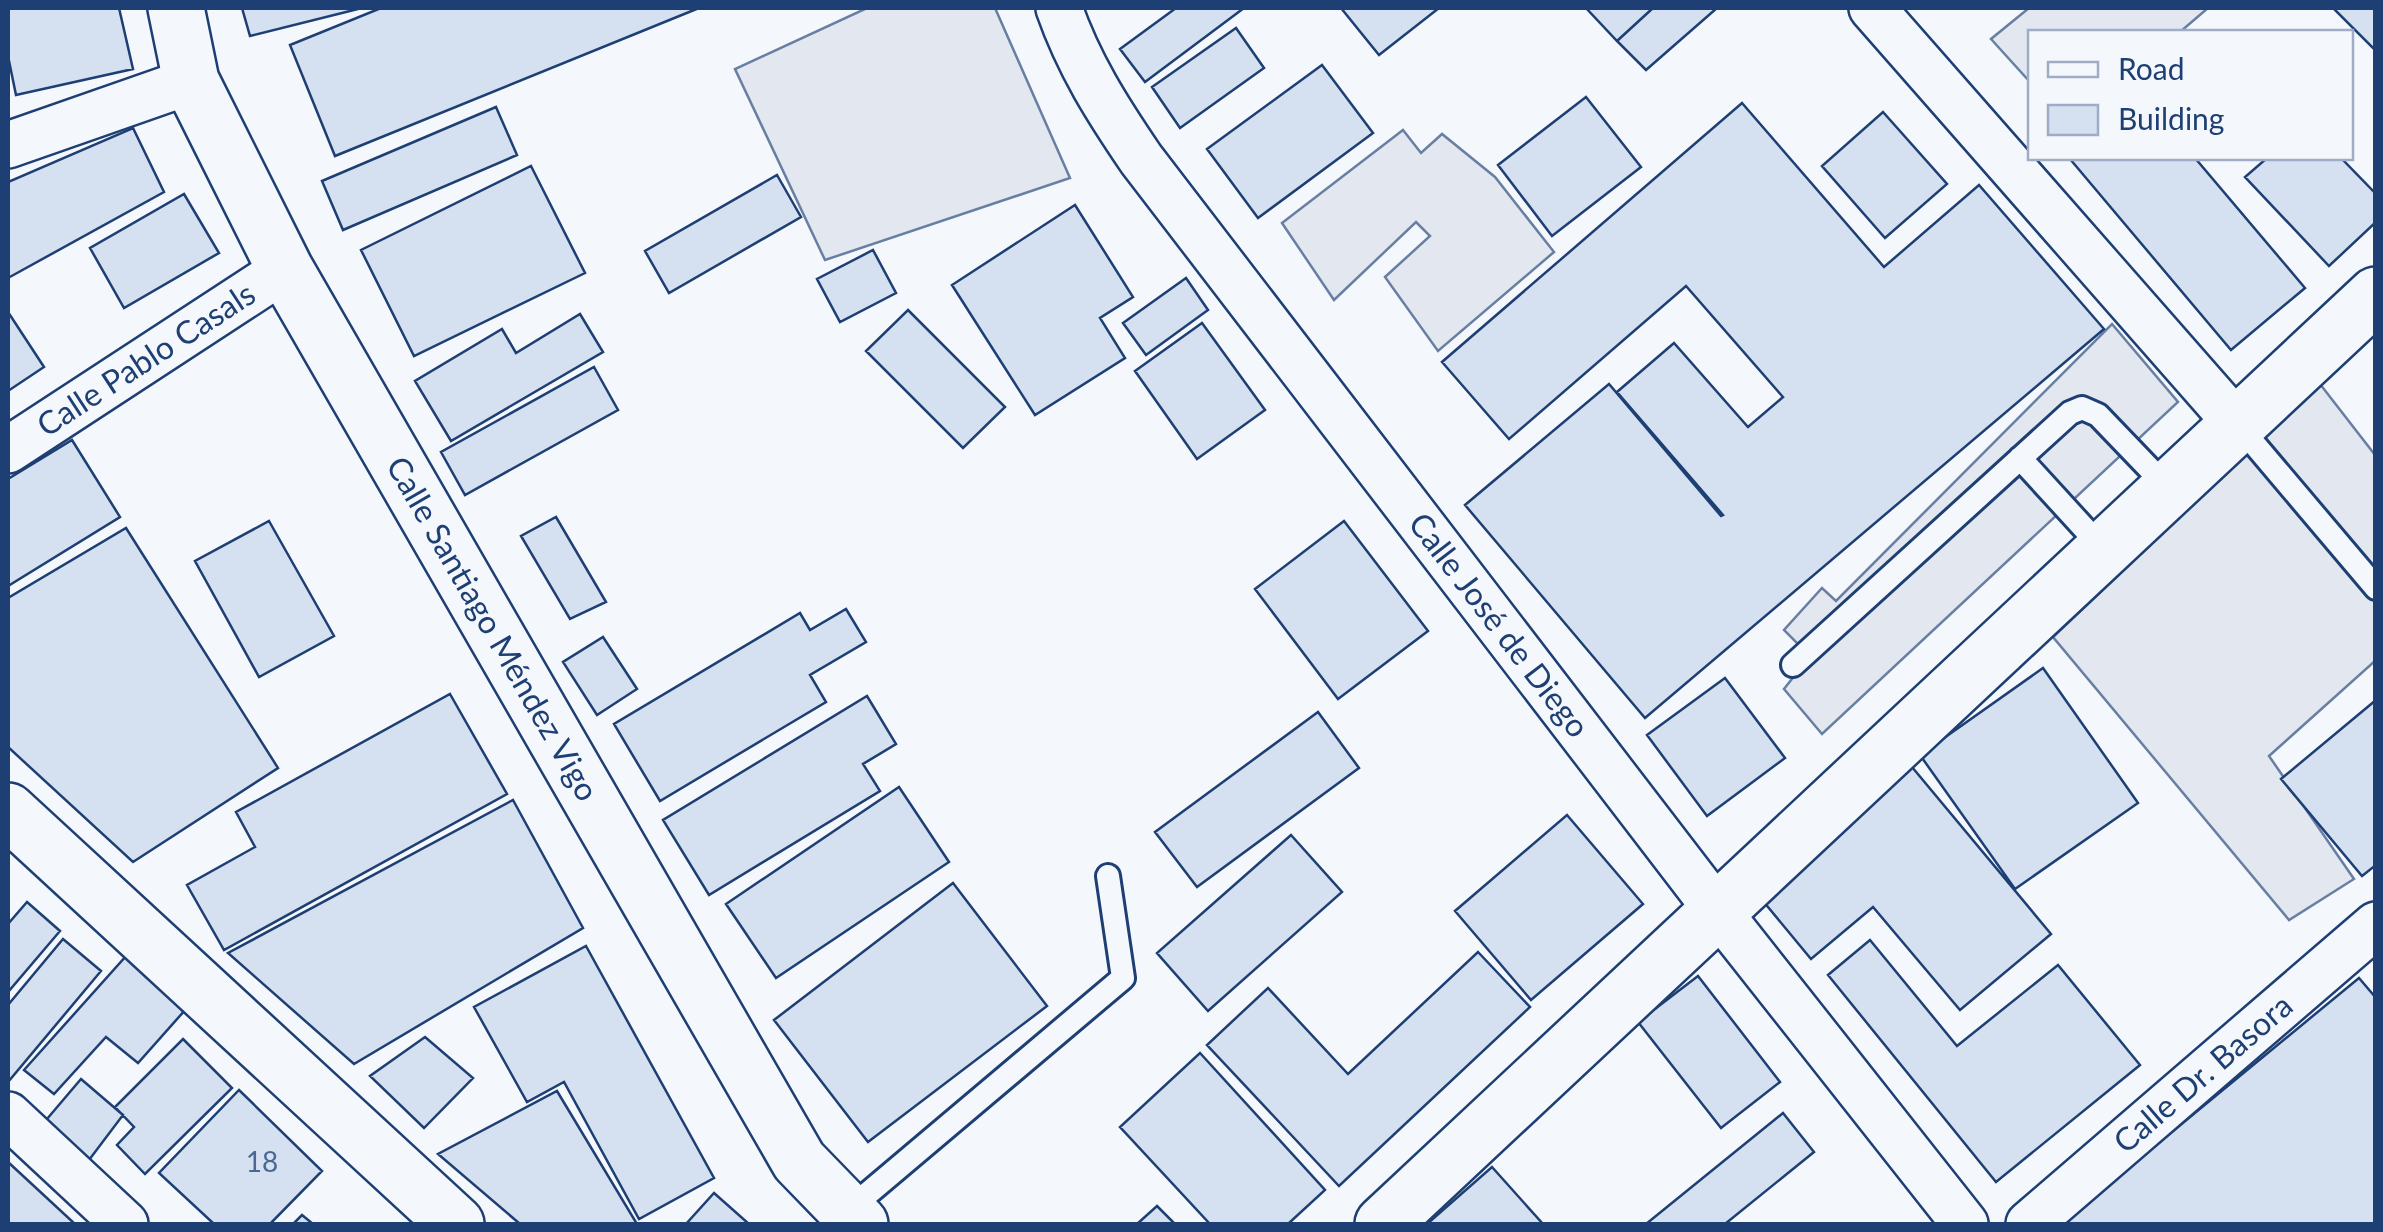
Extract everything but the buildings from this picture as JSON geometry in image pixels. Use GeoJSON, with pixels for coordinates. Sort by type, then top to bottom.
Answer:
{"type":"FeatureCollection","features":[{"type":"Feature","properties":{"kind":"street","name":"Calle Santiago Méndez Vigo"},"geometry":{"type":"LineString","coordinates":[[176,8],[192,82],[284,269],[798,1161],[853,1218]]}},
{"type":"Feature","properties":{"kind":"street","name":"Calle José de Diego"},"geometry":{"type":"LineString","coordinates":[[1059,8],[1074,52],[1141,159],[1718,910],[1965,1224]]}},
{"type":"Feature","properties":{"kind":"street"},"geometry":{"type":"LineString","coordinates":[[1872,8],[2240,426]]}},
{"type":"Feature","properties":{"kind":"street"},"geometry":{"type":"LineString","coordinates":[[8,145],[192,82]]}},
{"type":"Feature","properties":{"kind":"street","name":"Calle Pablo Casals"},"geometry":{"type":"LineString","coordinates":[[8,450],[284,269]]}},
{"type":"Feature","properties":{"kind":"street"},"geometry":{"type":"LineString","coordinates":[[1383,1224],[2376,296]]}},
{"type":"Feature","properties":{"kind":"street"},"geometry":{"type":"LineString","coordinates":[[8,811],[456,1224]]}},
{"type":"Feature","properties":{"kind":"street","name":"Calle Dr. Basora"},"geometry":{"type":"LineString","coordinates":[[2030,1224],[2376,925]]}},
{"type":"Feature","properties":{"kind":"street"},"geometry":{"type":"LineString","coordinates":[[8,1115],[125,1224]]}},
{"type":"Feature","properties":{"kind":"lane"},"geometry":{"type":"LineString","coordinates":[[1793,664],[2070,412],[2082,408],[2098,414],[2170,490]]}},
{"type":"Feature","properties":{"kind":"lane"},"geometry":{"type":"LineString","coordinates":[[2240,426],[2376,588]]}},
{"type":"Feature","properties":{"kind":"lane"},"geometry":{"type":"LineString","coordinates":[[2020,458],[2105,550]]}},
{"type":"Feature","properties":{"kind":"lane"},"geometry":{"type":"LineString","coordinates":[[853,1218],[1123,978],[1108,876]]}},
{"type":"Feature","properties":{"kind":"shaded area"},"geometry":{"type":"Polygon","coordinates":[[[867,8],[995,8],[1070,178],[825,260],[735,69],[867,8]]]}},
{"type":"Feature","properties":{"kind":"shaded area"},"geometry":{"type":"Polygon","coordinates":[[[2029,8],[2208,8],[2182,30],[2028,30],[2028,80],[1991,39],[2029,8]]]}},
{"type":"Feature","properties":{"kind":"shaded area"},"geometry":{"type":"Polygon","coordinates":[[[1403,130],[1421,153],[1442,134],[1495,177],[1554,252],[1438,351],[1385,277],[1430,236],[1416,222],[1334,300],[1282,223],[1403,130]]]}},
{"type":"Feature","properties":{"kind":"shaded area"},"geometry":{"type":"Polygon","coordinates":[[[2112,324],[2178,402],[1822,734],[1784,689],[1810,656],[1784,630],[1822,588],[1836,601],[2112,324]]]}},
{"type":"Feature","properties":{"kind":"shaded area"},"geometry":{"type":"Polygon","coordinates":[[[2320,384],[2375,455],[2375,661],[2269,756],[2354,879],[2289,920],[2053,637],[2320,384]]]}}]}
